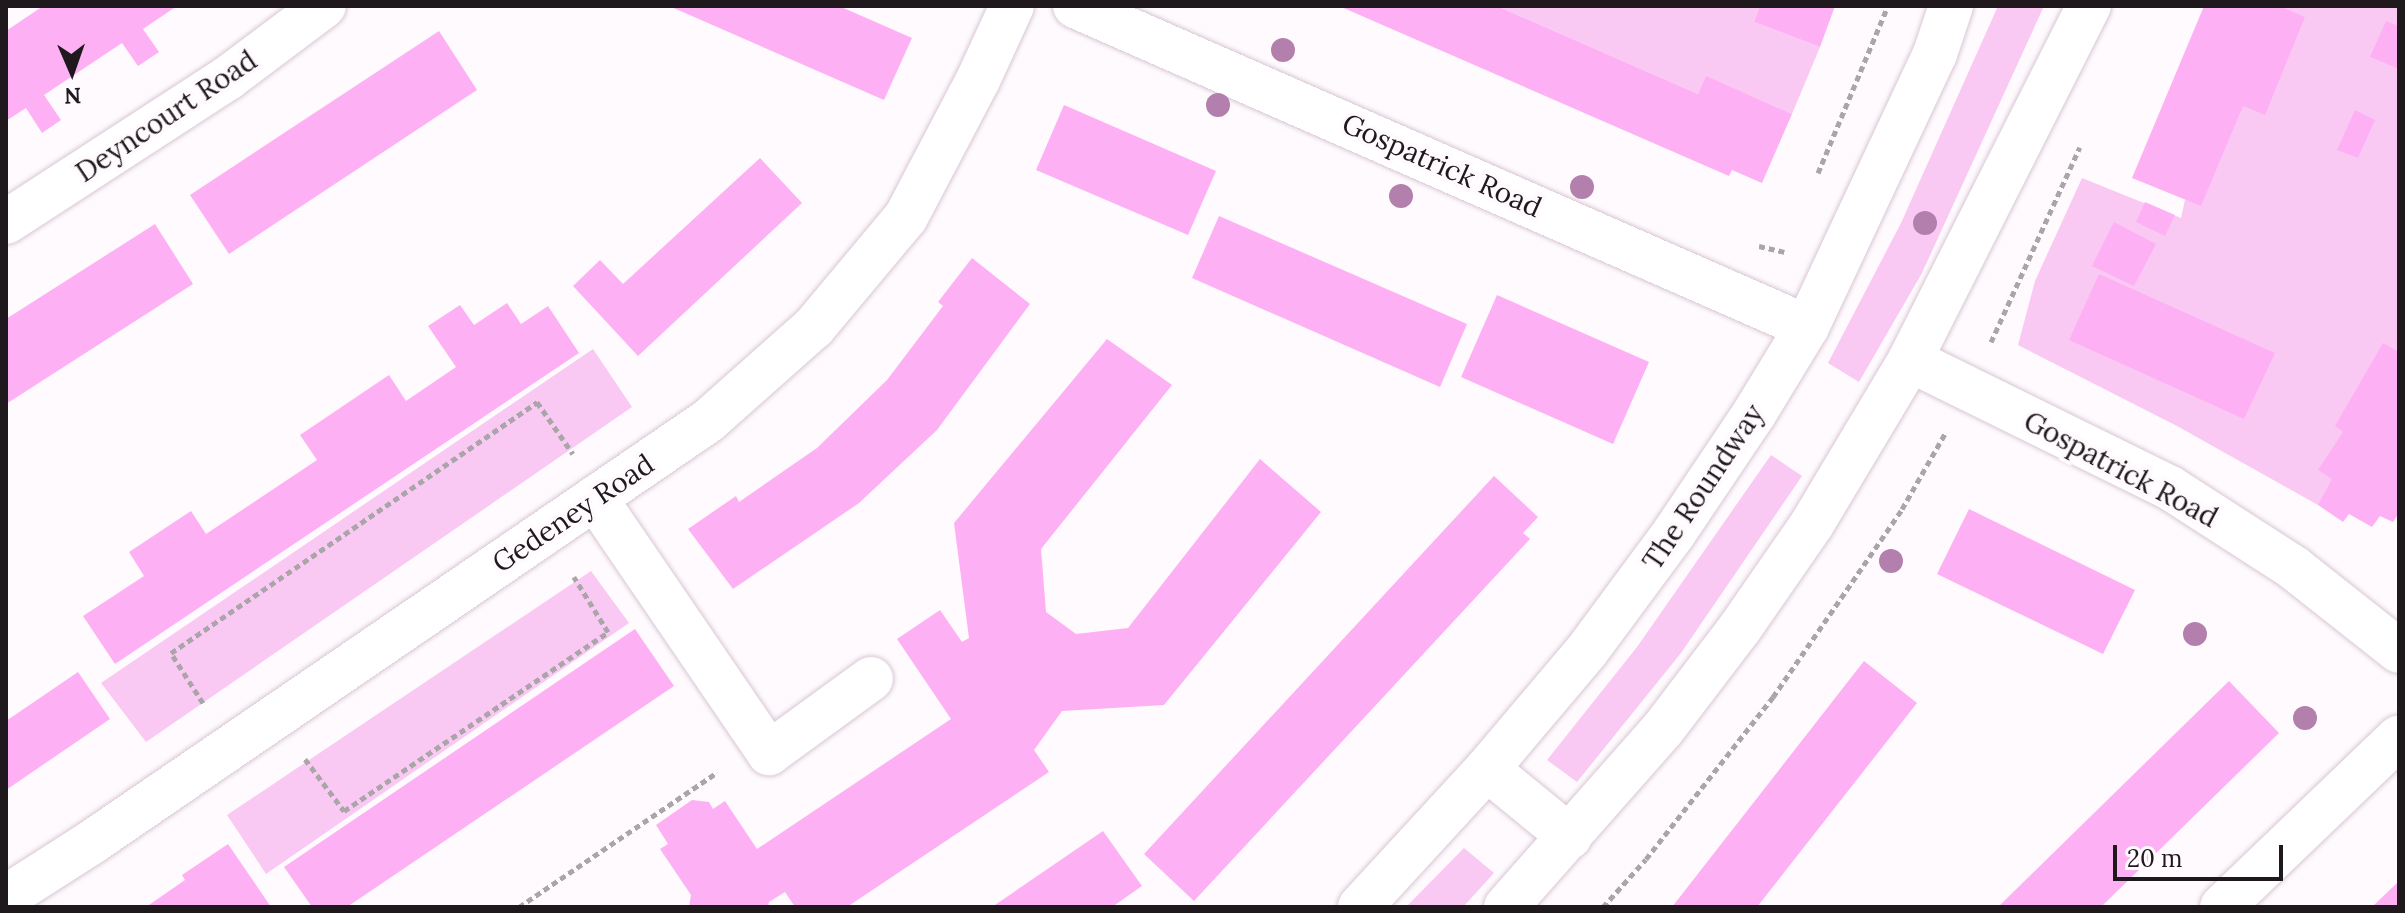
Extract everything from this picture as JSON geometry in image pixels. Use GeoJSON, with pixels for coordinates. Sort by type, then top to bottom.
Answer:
{"type":"FeatureCollection","features":[{"type":"Feature","properties":{"kind":"street","name":"Deyncourt Road"},"geometry":{"type":"LineString","coordinates":[[6,222],[228,78],[324,6]]}},
{"type":"Feature","properties":{"kind":"street","name":"Gedeney Road"},"geometry":{"type":"LineString","coordinates":[[6,897],[708,421],[814,327],[906,217],[978,80],[1012,6]]}},
{"type":"Feature","properties":{"kind":"street","name":"Gospatrick Road"},"geometry":{"type":"LineString","coordinates":[[1075,6],[1807,327]]}},
{"type":"Feature","properties":{"kind":"street","name":"The Roundway"},"geometry":{"type":"LineString","coordinates":[[1360,907],[1487,769],[1586,652],[1665,545],[1754,414],[1807,327],[1935,54],[1951,6]]}},
{"type":"Feature","properties":{"kind":"street"},"geometry":{"type":"LineString","coordinates":[[1506,907],[1663,729],[1740,628],[1812,524],[1910,360],[2089,6]]}},
{"type":"Feature","properties":{"kind":"street","name":"Gospatrick Road"},"geometry":{"type":"LineString","coordinates":[[1910,360],[2170,488],[2294,568],[2399,651]]}},
{"type":"Feature","properties":{"kind":"street"},"geometry":{"type":"LineString","coordinates":[[598,496],[769,753],[871,679]]}},
{"type":"Feature","properties":{"kind":"street"},"geometry":{"type":"LineString","coordinates":[[2222,907],[2399,737]]}},
{"type":"Feature","properties":{"kind":"street"},"geometry":{"type":"LineString","coordinates":[[1487,769],[1570,837]]}},
{"type":"Feature","properties":{"kind":"path"},"geometry":{"type":"LineString","coordinates":[[1814,182],[1888,6]]}},
{"type":"Feature","properties":{"kind":"path"},"geometry":{"type":"LineString","coordinates":[[1993,337],[2082,143]]}},
{"type":"Feature","properties":{"kind":"path"},"geometry":{"type":"LineString","coordinates":[[1753,244],[1783,253],[1789,239]]}},
{"type":"Feature","properties":{"kind":"path"},"geometry":{"type":"LineString","coordinates":[[231,747],[171,653],[537,402],[598,496]]}},
{"type":"Feature","properties":{"kind":"path"},"geometry":{"type":"LineString","coordinates":[[1603,907],[1646,859],[1773,697],[1902,509],[1953,422]]}},
{"type":"Feature","properties":{"kind":"path"},"geometry":{"type":"LineString","coordinates":[[275,717],[344,811],[608,632],[545,532]]}},
{"type":"Feature","properties":{"kind":"path"},"geometry":{"type":"LineString","coordinates":[[519,907],[762,742]]}},
{"type":"Feature","properties":{"kind":"shaded area"},"geometry":{"type":"Polygon","coordinates":[[[1497,6],[1760,6],[1754,22],[1820,47],[1792,114],[1706,77],[1698,94],[1497,6]]]}},
{"type":"Feature","properties":{"kind":"shaded area"},"geometry":{"type":"Polygon","coordinates":[[[1998,6],[2044,6],[1922,273],[1859,382],[1828,363],[1901,223],[1998,6]]]}},
{"type":"Feature","properties":{"kind":"shaded area"},"geometry":{"type":"Polygon","coordinates":[[[2287,6],[2399,6],[2399,402],[2318,505],[2177,426],[2018,345],[2035,281],[2082,178],[2181,218],[2185,200],[2287,6]]]}},
{"type":"Feature","properties":{"kind":"shaded area"},"geometry":{"type":"Polygon","coordinates":[[[593,349],[632,407],[146,742],[101,683],[593,349]]]}},
{"type":"Feature","properties":{"kind":"shaded area"},"geometry":{"type":"Polygon","coordinates":[[[1771,455],[1802,476],[1681,653],[1577,782],[1547,760],[1637,647],[1771,455]]]}},
{"type":"Feature","properties":{"kind":"shaded area"},"geometry":{"type":"Polygon","coordinates":[[[591,571],[629,623],[266,874],[227,815],[591,571]]]}},
{"type":"Feature","properties":{"kind":"shaded area"},"geometry":{"type":"Polygon","coordinates":[[[1464,848],[1494,873],[1463,907],[1406,907],[1464,848]]]}},
{"type":"Feature","properties":{"kind":"building"},"geometry":{"type":"Polygon","coordinates":[[[43,6],[177,6],[143,29],[159,52],[138,66],[122,43],[44,95],[61,120],[42,133],[26,108],[6,121],[6,31],[43,6]]]}},
{"type":"Feature","properties":{"kind":"building"},"geometry":{"type":"Polygon","coordinates":[[[669,6],[839,6],[912,38],[884,100],[669,6]]]}},
{"type":"Feature","properties":{"kind":"building"},"geometry":{"type":"Polygon","coordinates":[[[1339,6],[1497,6],[1698,94],[1706,76],[1792,114],[1762,183],[1732,170],[1729,176],[1339,6]]]}},
{"type":"Feature","properties":{"kind":"building"},"geometry":{"type":"Polygon","coordinates":[[[1760,6],[1835,6],[1820,47],[1754,22],[1760,6]]]}},
{"type":"Feature","properties":{"kind":"building"},"geometry":{"type":"Polygon","coordinates":[[[2204,6],[2280,6],[2305,17],[2265,115],[2243,106],[2201,206],[2132,178],[2204,6]]]}},
{"type":"Feature","properties":{"kind":"building"},"geometry":{"type":"Polygon","coordinates":[[[2386,21],[2399,26],[2399,69],[2370,57],[2386,21]]]}},
{"type":"Feature","properties":{"kind":"building"},"geometry":{"type":"Polygon","coordinates":[[[439,31],[477,90],[229,254],[190,195],[439,31]]]}},
{"type":"Feature","properties":{"kind":"building"},"geometry":{"type":"Polygon","coordinates":[[[1064,105],[1216,171],[1188,235],[1036,170],[1064,105]]]}},
{"type":"Feature","properties":{"kind":"building"},"geometry":{"type":"Polygon","coordinates":[[[2355,110],[2375,120],[2358,158],[2337,150],[2355,110]]]}},
{"type":"Feature","properties":{"kind":"building"},"geometry":{"type":"Polygon","coordinates":[[[760,158],[802,203],[638,356],[573,286],[600,260],[623,284],[760,158]]]}},
{"type":"Feature","properties":{"kind":"building"},"geometry":{"type":"Polygon","coordinates":[[[2145,202],[2175,215],[2165,236],[2136,222],[2145,202]]]}},
{"type":"Feature","properties":{"kind":"building"},"geometry":{"type":"Polygon","coordinates":[[[1219,216],[1467,324],[1440,387],[1192,278],[1219,216]]]}},
{"type":"Feature","properties":{"kind":"building"},"geometry":{"type":"Polygon","coordinates":[[[2114,222],[2156,244],[2134,286],[2092,266],[2114,222]]]}},
{"type":"Feature","properties":{"kind":"building"},"geometry":{"type":"Polygon","coordinates":[[[155,224],[193,284],[6,404],[6,319],[155,224]]]}},
{"type":"Feature","properties":{"kind":"building"},"geometry":{"type":"Polygon","coordinates":[[[972,258],[1030,304],[937,430],[859,503],[733,589],[688,529],[736,496],[739,502],[817,448],[887,380],[943,306],[938,302],[972,258]]]}},
{"type":"Feature","properties":{"kind":"building"},"geometry":{"type":"Polygon","coordinates":[[[2099,274],[2275,353],[2244,419],[2069,340],[2099,274]]]}},
{"type":"Feature","properties":{"kind":"building"},"geometry":{"type":"Polygon","coordinates":[[[1497,295],[1649,362],[1613,444],[1461,377],[1497,295]]]}},
{"type":"Feature","properties":{"kind":"building"},"geometry":{"type":"Polygon","coordinates":[[[507,303],[521,324],[548,306],[579,353],[115,664],[83,616],[144,576],[129,552],[191,511],[206,534],[317,460],[300,435],[389,375],[406,401],[456,367],[428,326],[460,305],[474,325],[507,303]]]}},
{"type":"Feature","properties":{"kind":"building"},"geometry":{"type":"Polygon","coordinates":[[[1107,339],[1172,385],[1041,549],[1046,612],[1076,634],[1128,628],[1260,459],[1321,512],[1164,705],[1062,711],[1034,750],[1049,772],[847,907],[795,907],[785,892],[769,902],[768,907],[689,907],[691,895],[660,849],[668,844],[656,825],[692,800],[709,802],[713,809],[725,801],[757,849],[951,719],[897,639],[940,610],[962,642],[969,638],[954,523],[1107,339]]]}},
{"type":"Feature","properties":{"kind":"building"},"geometry":{"type":"Polygon","coordinates":[[[2383,343],[2399,352],[2399,513],[2393,522],[2380,516],[2372,527],[2349,514],[2343,522],[2318,505],[2332,479],[2318,470],[2343,432],[2335,426],[2383,343]]]}},
{"type":"Feature","properties":{"kind":"building"},"geometry":{"type":"Polygon","coordinates":[[[1494,476],[1538,517],[1523,533],[1530,539],[1194,901],[1144,854],[1494,476]]]}},
{"type":"Feature","properties":{"kind":"building"},"geometry":{"type":"Polygon","coordinates":[[[1969,509],[2135,590],[2103,654],[1937,574],[1969,509]]]}},
{"type":"Feature","properties":{"kind":"building"},"geometry":{"type":"Polygon","coordinates":[[[635,629],[674,686],[347,907],[312,907],[284,867],[635,629]]]}},
{"type":"Feature","properties":{"kind":"building"},"geometry":{"type":"Polygon","coordinates":[[[1864,661],[1917,703],[1757,907],[1672,907],[1864,661]]]}},
{"type":"Feature","properties":{"kind":"building"},"geometry":{"type":"Polygon","coordinates":[[[78,672],[110,719],[6,790],[6,721],[78,672]]]}},
{"type":"Feature","properties":{"kind":"building"},"geometry":{"type":"Polygon","coordinates":[[[2229,681],[2279,733],[2101,907],[1998,907],[2229,681]]]}},
{"type":"Feature","properties":{"kind":"building"},"geometry":{"type":"Polygon","coordinates":[[[1103,831],[1142,886],[1112,907],[992,907],[1103,831]]]}},
{"type":"Feature","properties":{"kind":"building"},"geometry":{"type":"Polygon","coordinates":[[[228,844],[271,907],[146,907],[185,880],[182,875],[228,844]]]}},
{"type":"Feature","properties":{"kind":"building"},"geometry":{"type":"Polygon","coordinates":[[[2399,881],[2399,907],[2372,907],[2399,881]]]}}]}
